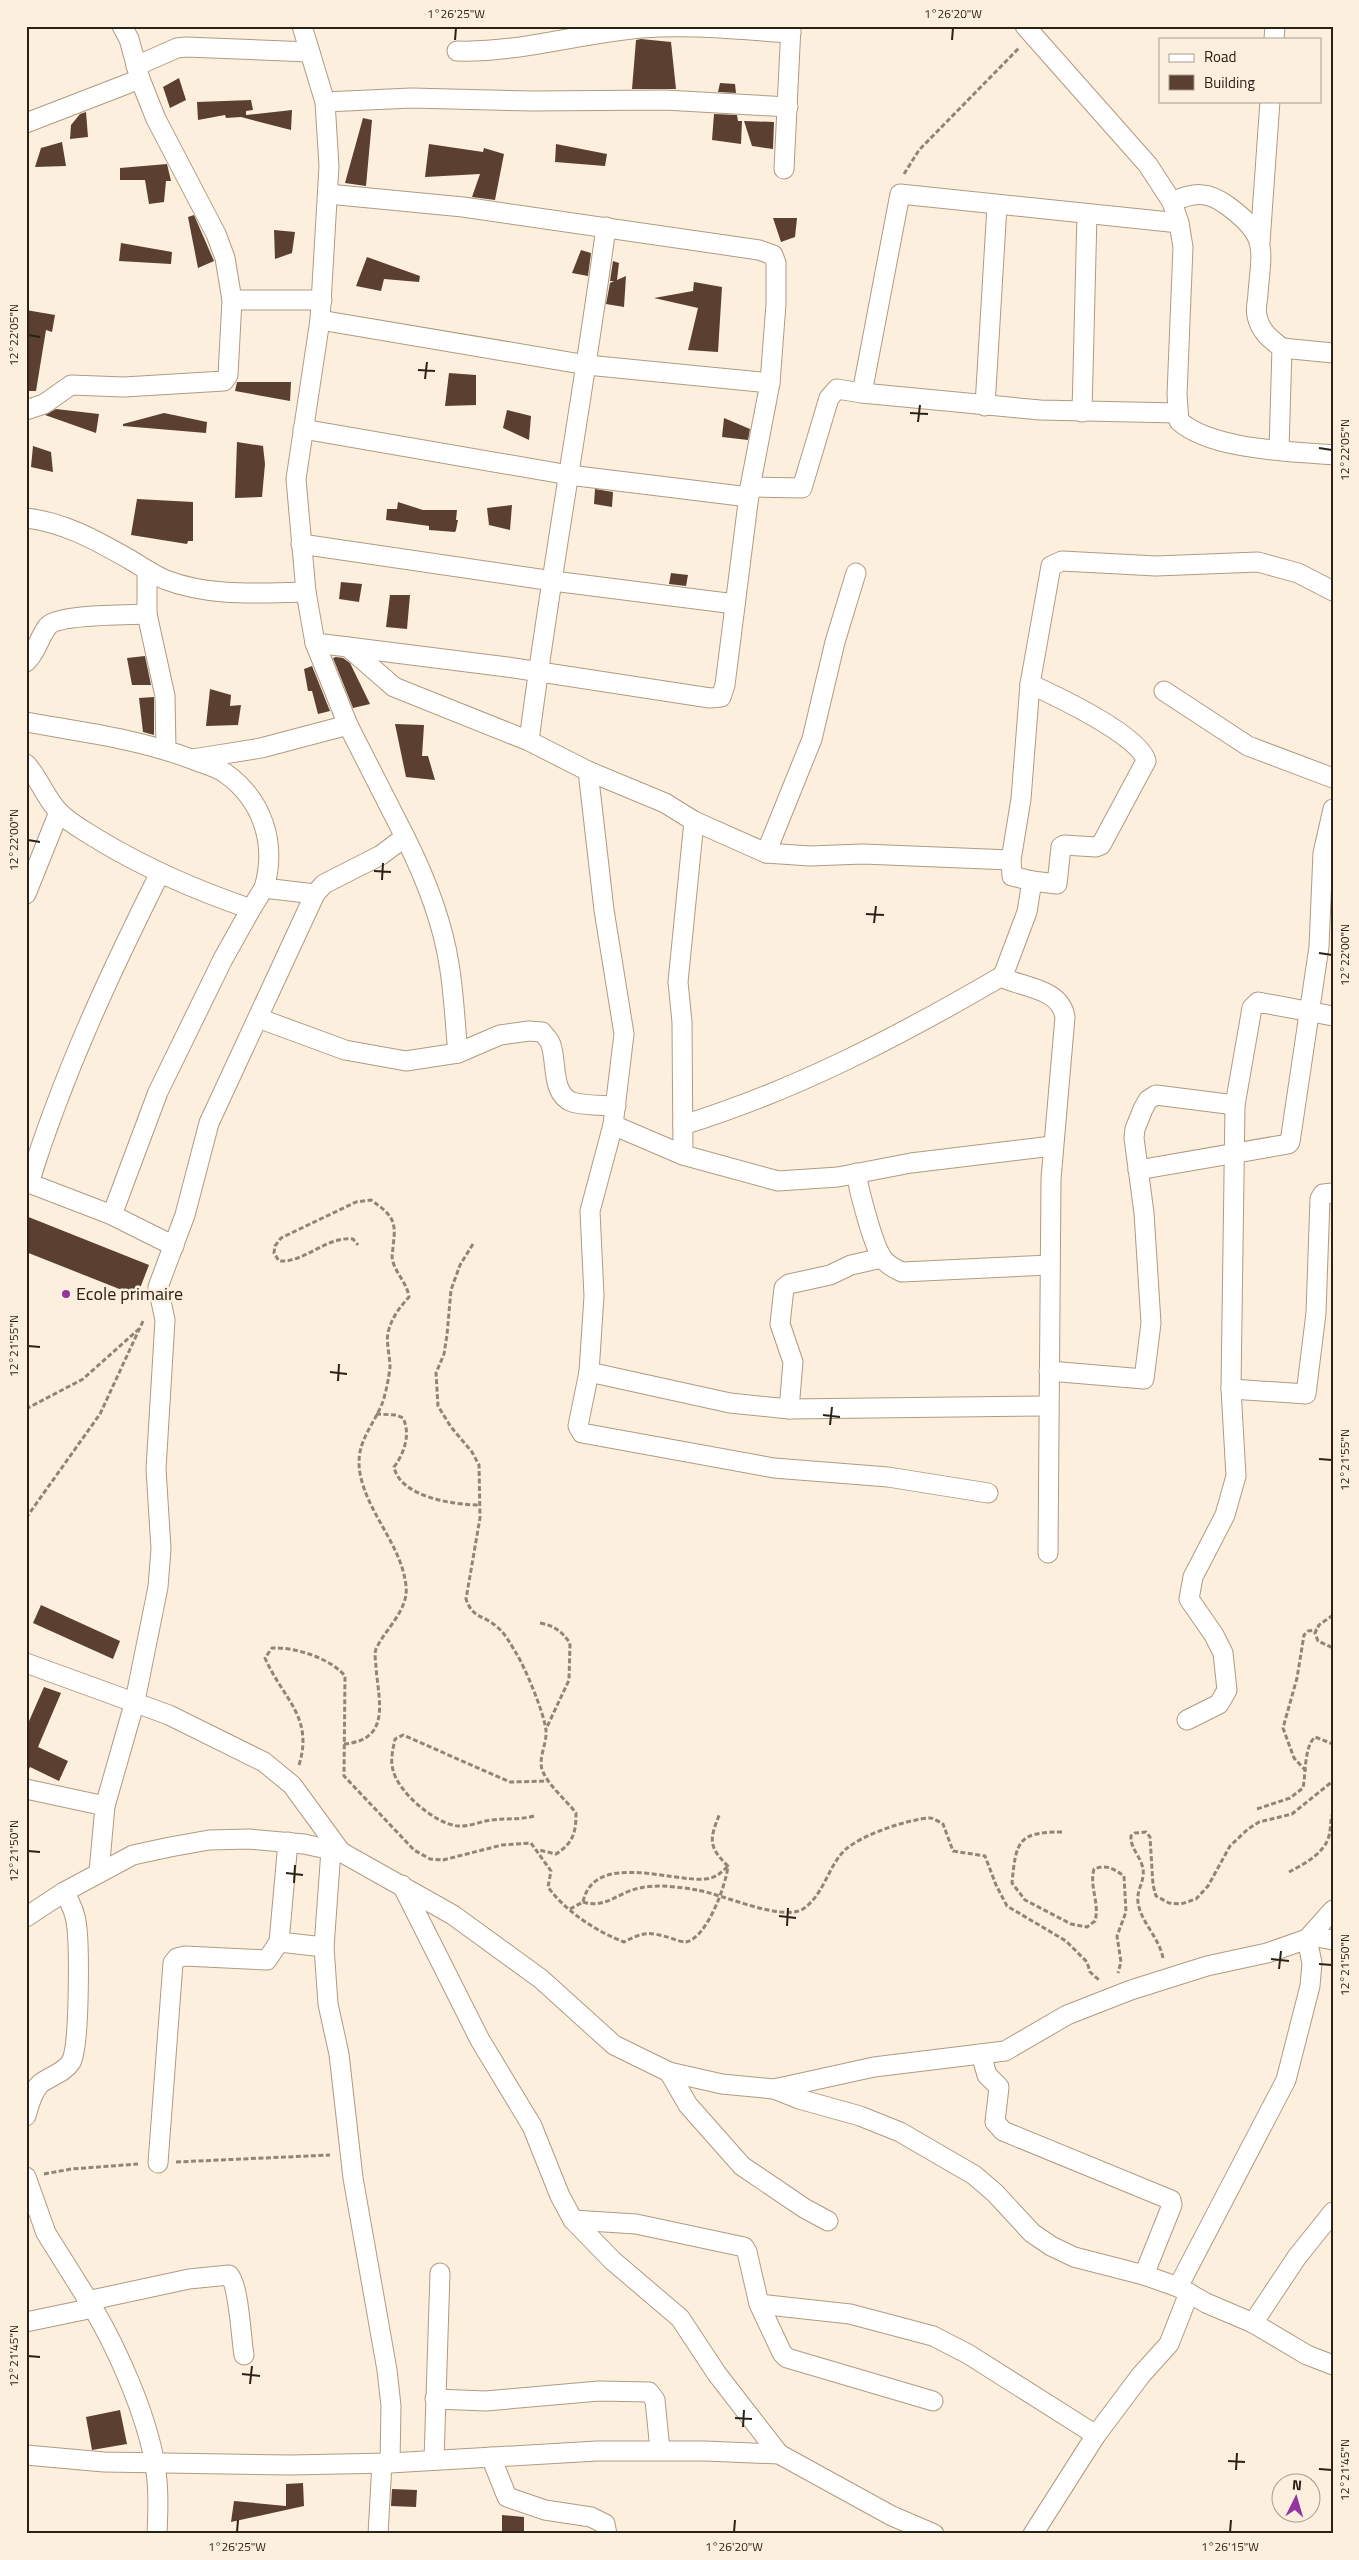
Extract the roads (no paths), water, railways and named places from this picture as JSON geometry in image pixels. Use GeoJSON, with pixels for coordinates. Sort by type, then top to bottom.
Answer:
{"type":"FeatureCollection","features":[{"type":"Feature","properties":{"kind":"street"},"geometry":{"type":"LineString","coordinates":[[26,410],[44,404],[71,384],[124,387],[224,381],[228,375],[232,300],[225,258],[216,234],[156,119],[122,26]]}},
{"type":"Feature","properties":{"kind":"street"},"geometry":{"type":"LineString","coordinates":[[302,26],[325,102],[328,194],[320,320],[296,479],[306,592],[315,643],[348,725],[422,872],[444,935],[450,965],[458,1053]]}},
{"type":"Feature","properties":{"kind":"street"},"geometry":{"type":"LineString","coordinates":[[457,51],[494,50],[642,27],[791,30],[784,169]]}},
{"type":"Feature","properties":{"kind":"street"},"geometry":{"type":"LineString","coordinates":[[1029,31],[1148,165],[1172,202],[1179,222],[1183,247],[1177,413],[1179,422],[1199,435],[1222,442],[1333,455]]}},
{"type":"Feature","properties":{"kind":"street"},"geometry":{"type":"LineString","coordinates":[[26,123],[138,73],[177,48],[310,52]]}},
{"type":"Feature","properties":{"kind":"street"},"geometry":{"type":"LineString","coordinates":[[325,102],[353,99],[411,98],[532,101],[665,100],[788,107]]}},
{"type":"Feature","properties":{"kind":"street"},"geometry":{"type":"LineString","coordinates":[[1270,102],[1256,313],[1261,329],[1282,348],[1333,353]]}},
{"type":"Feature","properties":{"kind":"street"},"geometry":{"type":"LineString","coordinates":[[1172,202],[1187,195],[1200,193],[1218,198],[1252,225],[1258,234],[1260,242]]}},
{"type":"Feature","properties":{"kind":"street"},"geometry":{"type":"LineString","coordinates":[[315,643],[538,672],[710,698],[721,697],[725,685],[750,492],[770,383],[776,304],[776,263],[773,255],[759,250],[463,207],[328,194]]}},
{"type":"Feature","properties":{"kind":"street"},"geometry":{"type":"LineString","coordinates":[[862,393],[900,194],[997,206],[1179,222]]}},
{"type":"Feature","properties":{"kind":"street"},"geometry":{"type":"LineString","coordinates":[[985,406],[997,206]]}},
{"type":"Feature","properties":{"kind":"street"},"geometry":{"type":"LineString","coordinates":[[1082,412],[1086,214]]}},
{"type":"Feature","properties":{"kind":"street"},"geometry":{"type":"LineString","coordinates":[[529,741],[538,672],[587,365],[606,227]]}},
{"type":"Feature","properties":{"kind":"street"},"geometry":{"type":"LineString","coordinates":[[232,300],[322,300]]}},
{"type":"Feature","properties":{"kind":"street"},"geometry":{"type":"LineString","coordinates":[[320,320],[587,365],[770,383]]}},
{"type":"Feature","properties":{"kind":"street"},"geometry":{"type":"LineString","coordinates":[[1279,450],[1282,348]]}},
{"type":"Feature","properties":{"kind":"street"},"geometry":{"type":"LineString","coordinates":[[303,429],[569,475],[750,492],[802,488],[829,398],[837,389],[985,406],[1082,412],[1177,413]]}},
{"type":"Feature","properties":{"kind":"street"},"geometry":{"type":"LineString","coordinates":[[26,518],[66,527],[106,546],[163,579],[207,592],[306,592]]}},
{"type":"Feature","properties":{"kind":"street"},"geometry":{"type":"LineString","coordinates":[[301,544],[553,581],[735,604]]}},
{"type":"Feature","properties":{"kind":"street"},"geometry":{"type":"LineString","coordinates":[[1030,684],[1070,702],[1127,738],[1143,751],[1146,761],[1099,847],[1064,845],[1061,847],[1057,884],[1012,876],[1011,860],[1021,799],[1030,684],[1051,566],[1057,562],[1156,566],[1258,562],[1281,566],[1333,591]]}},
{"type":"Feature","properties":{"kind":"street"},"geometry":{"type":"LineString","coordinates":[[147,570],[148,614],[165,696],[166,749]]}},
{"type":"Feature","properties":{"kind":"street"},"geometry":{"type":"LineString","coordinates":[[766,853],[812,739],[835,642],[856,573]]}},
{"type":"Feature","properties":{"kind":"street"},"geometry":{"type":"LineString","coordinates":[[26,662],[32,656],[44,631],[57,620],[73,616],[97,617],[148,614]]}},
{"type":"Feature","properties":{"kind":"street"},"geometry":{"type":"LineString","coordinates":[[348,647],[394,687],[529,741],[588,771],[665,803],[694,821],[766,853],[810,856],[863,854],[1011,860]]}},
{"type":"Feature","properties":{"kind":"street"},"geometry":{"type":"LineString","coordinates":[[1164,692],[1248,746],[1333,778]]}},
{"type":"Feature","properties":{"kind":"street"},"geometry":{"type":"LineString","coordinates":[[26,722],[166,749],[224,772],[258,810],[264,823],[271,857],[264,888],[223,959],[158,1092],[112,1215]]}},
{"type":"Feature","properties":{"kind":"street"},"geometry":{"type":"LineString","coordinates":[[192,759],[261,748],[348,725]]}},
{"type":"Feature","properties":{"kind":"street"},"geometry":{"type":"LineString","coordinates":[[26,764],[42,790],[59,812],[75,826],[128,858],[199,891],[251,909]]}},
{"type":"Feature","properties":{"kind":"street"},"geometry":{"type":"LineString","coordinates":[[588,771],[604,910],[622,1014],[623,1056],[613,1125],[590,1211],[594,1296],[589,1372],[578,1426],[582,1433],[774,1468],[888,1478],[988,1493]]}},
{"type":"Feature","properties":{"kind":"street"},"geometry":{"type":"LineString","coordinates":[[1138,1170],[1290,1142],[1311,1011],[1319,947],[1323,853],[1333,809]]}},
{"type":"Feature","properties":{"kind":"street"},"geometry":{"type":"LineString","coordinates":[[26,894],[59,812]]}},
{"type":"Feature","properties":{"kind":"street"},"geometry":{"type":"LineString","coordinates":[[684,1155],[682,1022],[678,982],[681,932],[694,821]]}},
{"type":"Feature","properties":{"kind":"street"},"geometry":{"type":"LineString","coordinates":[[99,1872],[105,1806],[135,1702],[158,1587],[161,1549],[156,1469],[165,1320],[158,1287],[185,1214],[209,1123],[315,894],[324,884],[381,855],[405,837]]}},
{"type":"Feature","properties":{"kind":"street"},"geometry":{"type":"LineString","coordinates":[[160,873],[70,1064],[49,1117],[27,1182],[112,1215],[174,1246]]}},
{"type":"Feature","properties":{"kind":"street"},"geometry":{"type":"LineString","coordinates":[[1032,881],[1026,912],[1004,967],[1004,975],[1008,980],[1054,996],[1061,1002],[1065,1017],[1052,1146],[1048,1553]]}},
{"type":"Feature","properties":{"kind":"street"},"geometry":{"type":"LineString","coordinates":[[264,888],[315,894]]}},
{"type":"Feature","properties":{"kind":"street"},"geometry":{"type":"LineString","coordinates":[[683,1125],[737,1107],[846,1061],[933,1016],[1004,975]]}},
{"type":"Feature","properties":{"kind":"street"},"geometry":{"type":"LineString","coordinates":[[1187,1720],[1219,1704],[1227,1690],[1223,1653],[1214,1635],[1189,1599],[1193,1576],[1225,1515],[1236,1476],[1231,1388],[1235,1105],[1253,1005],[1258,1002],[1333,1016]]}},
{"type":"Feature","properties":{"kind":"street"},"geometry":{"type":"LineString","coordinates":[[258,1018],[344,1050],[406,1062],[458,1053],[500,1035],[529,1031],[542,1032],[551,1044],[556,1079],[563,1096],[571,1101],[586,1104],[616,1106]]}},
{"type":"Feature","properties":{"kind":"street"},"geometry":{"type":"LineString","coordinates":[[1049,1371],[1144,1379],[1151,1323],[1144,1213],[1135,1129],[1151,1097],[1167,1096],[1235,1105]]}},
{"type":"Feature","properties":{"kind":"street"},"geometry":{"type":"LineString","coordinates":[[613,1125],[684,1155],[778,1181],[816,1180],[1052,1146]]}},
{"type":"Feature","properties":{"kind":"street"},"geometry":{"type":"LineString","coordinates":[[856,1173],[862,1200],[882,1258],[892,1267],[902,1272],[1050,1266]]}},
{"type":"Feature","properties":{"kind":"street"},"geometry":{"type":"LineString","coordinates":[[1231,1388],[1306,1394],[1316,1314],[1320,1198],[1322,1194],[1333,1193]]}},
{"type":"Feature","properties":{"kind":"street"},"geometry":{"type":"LineString","coordinates":[[789,1409],[793,1362],[780,1324],[784,1288],[789,1284],[830,1275],[851,1265],[882,1258]]}},
{"type":"Feature","properties":{"kind":"street"},"geometry":{"type":"LineString","coordinates":[[589,1372],[730,1403],[789,1409],[1048,1406]]}},
{"type":"Feature","properties":{"kind":"street"},"geometry":{"type":"LineString","coordinates":[[26,1663],[169,1714],[272,1767],[292,1785],[336,1851],[324,1947],[328,2004],[339,2054],[350,2154],[364,2247],[387,2370],[391,2406],[378,2534]]}},
{"type":"Feature","properties":{"kind":"street"},"geometry":{"type":"LineString","coordinates":[[26,1789],[105,1806]]}},
{"type":"Feature","properties":{"kind":"street"},"geometry":{"type":"LineString","coordinates":[[26,1917],[64,1892],[133,1855],[209,1840],[288,1842],[336,1851],[402,1885],[453,1915],[541,1979],[614,2045],[669,2072],[722,2084],[774,2089],[874,2067],[1005,2051],[1067,2015],[1131,1990],[1267,1953],[1310,1937],[1333,1940]]}},
{"type":"Feature","properties":{"kind":"street"},"geometry":{"type":"LineString","coordinates":[[158,2164],[173,1962],[177,1958],[195,1956],[267,1960],[279,1942],[288,1842]]}},
{"type":"Feature","properties":{"kind":"street"},"geometry":{"type":"LineString","coordinates":[[402,1885],[480,2040],[532,2126],[560,2196],[573,2220],[613,2261],[680,2318],[717,2374],[779,2454],[891,2525],[934,2534]]}},
{"type":"Feature","properties":{"kind":"street"},"geometry":{"type":"LineString","coordinates":[[26,2116],[33,2095],[40,2085],[68,2066],[72,2059],[78,2011],[77,1928],[74,1911],[64,1892]]}},
{"type":"Feature","properties":{"kind":"street"},"geometry":{"type":"LineString","coordinates":[[1033,2534],[1096,2435],[1140,2375],[1169,2344],[1183,2290],[1286,2080],[1310,1986],[1312,1962],[1310,1937],[1333,1910]]}},
{"type":"Feature","properties":{"kind":"street"},"geometry":{"type":"LineString","coordinates":[[279,1942],[324,1947]]}},
{"type":"Feature","properties":{"kind":"street"},"geometry":{"type":"LineString","coordinates":[[981,2054],[987,2074],[1000,2087],[995,2122],[1003,2131],[1171,2200],[1172,2204],[1144,2275]]}},
{"type":"Feature","properties":{"kind":"street"},"geometry":{"type":"LineString","coordinates":[[669,2072],[688,2105],[742,2166],[804,2208],[828,2221]]}},
{"type":"Feature","properties":{"kind":"street"},"geometry":{"type":"LineString","coordinates":[[774,2089],[799,2100],[860,2116],[900,2132],[980,2179],[1032,2233],[1051,2246],[1097,2264],[1144,2275],[1183,2290],[1206,2303],[1253,2323],[1307,2355],[1333,2365]]}},
{"type":"Feature","properties":{"kind":"street"},"geometry":{"type":"LineString","coordinates":[[26,2177],[46,2233],[104,2326],[138,2408],[154,2462],[158,2498],[157,2534]]}},
{"type":"Feature","properties":{"kind":"street"},"geometry":{"type":"LineString","coordinates":[[1253,2323],[1297,2257],[1333,2212]]}},
{"type":"Feature","properties":{"kind":"street"},"geometry":{"type":"LineString","coordinates":[[573,2220],[636,2224],[740,2246],[747,2252],[759,2304],[782,2353],[787,2358],[934,2401]]}},
{"type":"Feature","properties":{"kind":"street"},"geometry":{"type":"LineString","coordinates":[[434,2460],[440,2273]]}},
{"type":"Feature","properties":{"kind":"street"},"geometry":{"type":"LineString","coordinates":[[26,2322],[165,2283],[229,2275],[232,2278],[235,2292],[244,2355]]}},
{"type":"Feature","properties":{"kind":"street"},"geometry":{"type":"LineString","coordinates":[[759,2304],[850,2314],[933,2336],[968,2354],[1096,2435]]}},
{"type":"Feature","properties":{"kind":"street"},"geometry":{"type":"LineString","coordinates":[[435,2399],[486,2401],[599,2391],[649,2392],[655,2400],[660,2450]]}},
{"type":"Feature","properties":{"kind":"street"},"geometry":{"type":"LineString","coordinates":[[26,2456],[104,2462],[292,2465],[386,2463],[660,2450],[779,2454]]}},
{"type":"Feature","properties":{"kind":"street"},"geometry":{"type":"LineString","coordinates":[[491,2457],[507,2497],[545,2510],[596,2519],[605,2524],[607,2534]]}},
{"type":"Feature","properties":{"kind":"place","name":"Ecole primaire"},"geometry":{"type":"Point","coordinates":[66,1294]}}]}
